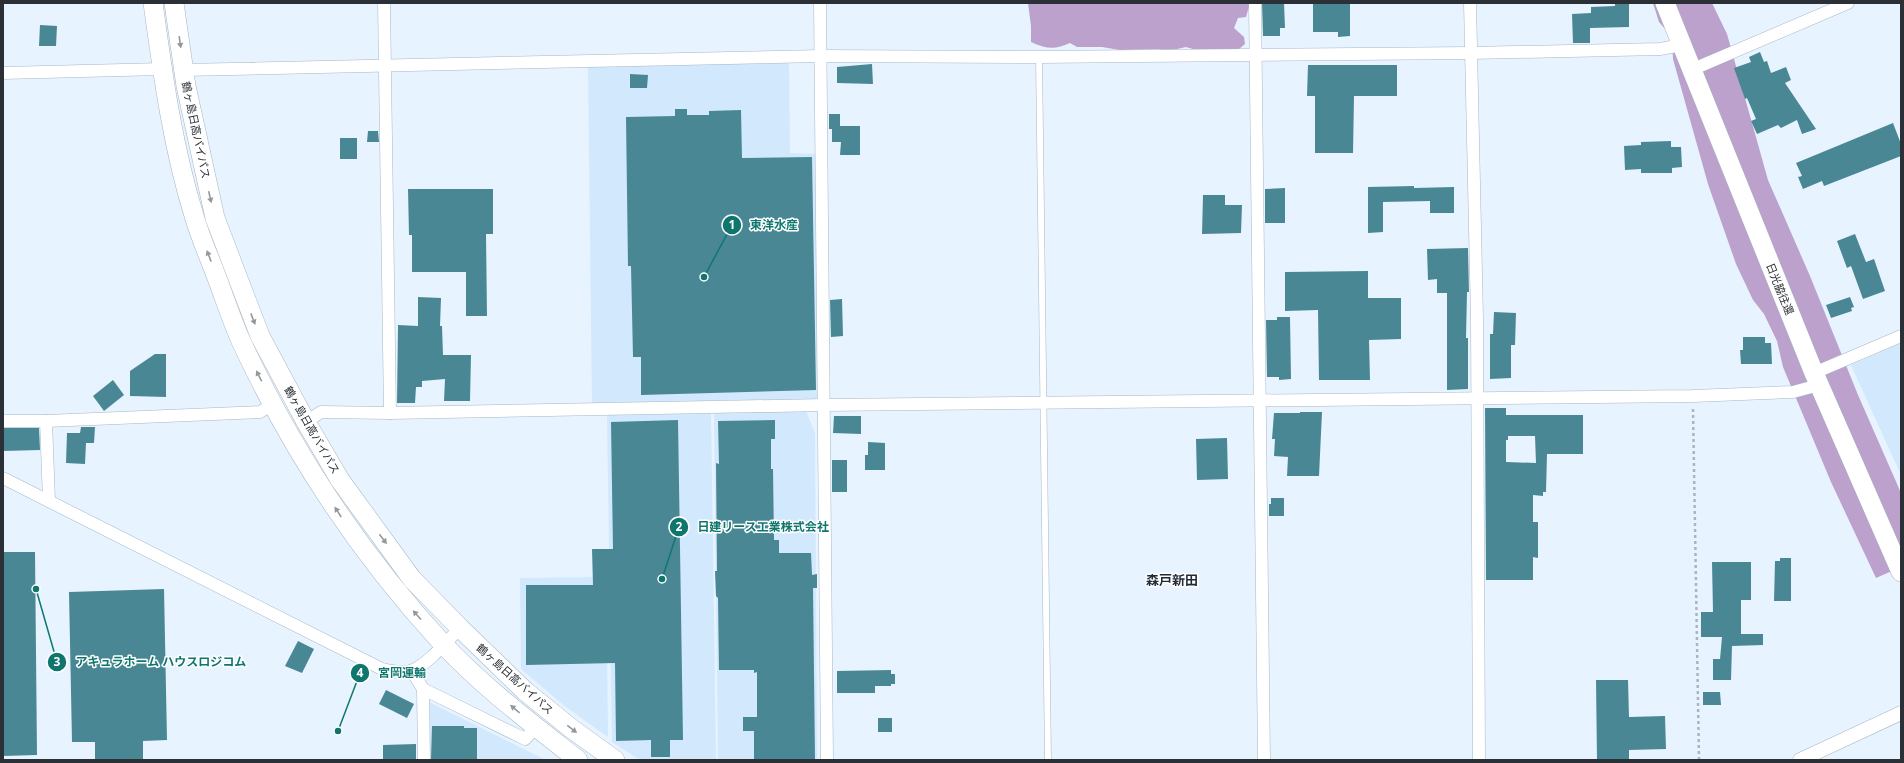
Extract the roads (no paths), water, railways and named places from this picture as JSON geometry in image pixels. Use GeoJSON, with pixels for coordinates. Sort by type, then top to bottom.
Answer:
{"type":"FeatureCollection","features":[{"type":"Feature","properties":{"kind":"highway","name":"鶴ヶ島日高バイパス"},"geometry":{"type":"LineString","coordinates":[[153,3],[162,70],[176,146],[195,220],[241,340],[273,404],[311,471],[357,541],[395,590],[443,644],[482,682],[578,760]]}},
{"type":"Feature","properties":{"kind":"highway","name":"鶴ヶ島日高バイパス"},"geometry":{"type":"LineString","coordinates":[[174,3],[197,142],[215,218],[260,336],[306,422],[340,480],[412,579],[525,691],[572,729],[615,760]]}},
{"type":"Feature","properties":{"kind":"highway","name":"日光脇往還"},"geometry":{"type":"LineString","coordinates":[[1665,3],[1816,379],[1901,572]]}},
{"type":"Feature","properties":{"kind":"street"},"geometry":{"type":"LineString","coordinates":[[384,3],[390,413]]}},
{"type":"Feature","properties":{"kind":"street"},"geometry":{"type":"LineString","coordinates":[[820,3],[827,760]]}},
{"type":"Feature","properties":{"kind":"street"},"geometry":{"type":"LineString","coordinates":[[1254,3],[1264,760]]}},
{"type":"Feature","properties":{"kind":"street"},"geometry":{"type":"LineString","coordinates":[[1470,3],[1477,319],[1476,398],[1479,760]]}},
{"type":"Feature","properties":{"kind":"street"},"geometry":{"type":"LineString","coordinates":[[1692,70],[1848,3]]}},
{"type":"Feature","properties":{"kind":"street"},"geometry":{"type":"LineString","coordinates":[[184,70],[821,56],[1039,57],[1471,53],[1660,49],[1682,45]]}},
{"type":"Feature","properties":{"kind":"street"},"geometry":{"type":"LineString","coordinates":[[3,73],[162,70]]}},
{"type":"Feature","properties":{"kind":"street"},"geometry":{"type":"LineString","coordinates":[[306,422],[321,412],[390,413],[824,405],[1693,396],[1793,392],[1901,336]]}},
{"type":"Feature","properties":{"kind":"street"},"geometry":{"type":"LineString","coordinates":[[3,421],[46,421],[260,412],[273,404]]}},
{"type":"Feature","properties":{"kind":"street"},"geometry":{"type":"LineString","coordinates":[[46,421],[49,501]]}},
{"type":"Feature","properties":{"kind":"street"},"geometry":{"type":"LineString","coordinates":[[3,478],[382,669],[397,672],[412,671],[424,663],[460,628]]}},
{"type":"Feature","properties":{"kind":"street"},"geometry":{"type":"LineString","coordinates":[[412,671],[423,689],[424,760]]}},
{"type":"Feature","properties":{"kind":"street"},"geometry":{"type":"LineString","coordinates":[[423,689],[525,739],[536,727]]}},
{"type":"Feature","properties":{"kind":"street"},"geometry":{"type":"LineString","coordinates":[[1800,760],[1901,713]]}},
{"type":"Feature","properties":{"kind":"lane"},"geometry":{"type":"LineString","coordinates":[[1039,57],[1048,760]]}},
{"type":"Feature","properties":{"kind":"place","name":"東洋水産"},"geometry":{"type":"Point","coordinates":[704,277]}},
{"type":"Feature","properties":{"kind":"place","name":"日建リース工業株式会社"},"geometry":{"type":"Point","coordinates":[662,579]}},
{"type":"Feature","properties":{"kind":"place","name":"アキュラホーム ハウスロジコム"},"geometry":{"type":"Point","coordinates":[36,589]}},
{"type":"Feature","properties":{"kind":"place","name":"宮岡運輸"},"geometry":{"type":"Point","coordinates":[338,731]}},
{"type":"Feature","properties":{"kind":"district","name":"森戸新田"},"geometry":{"type":"Point","coordinates":[1172,580]}}]}
